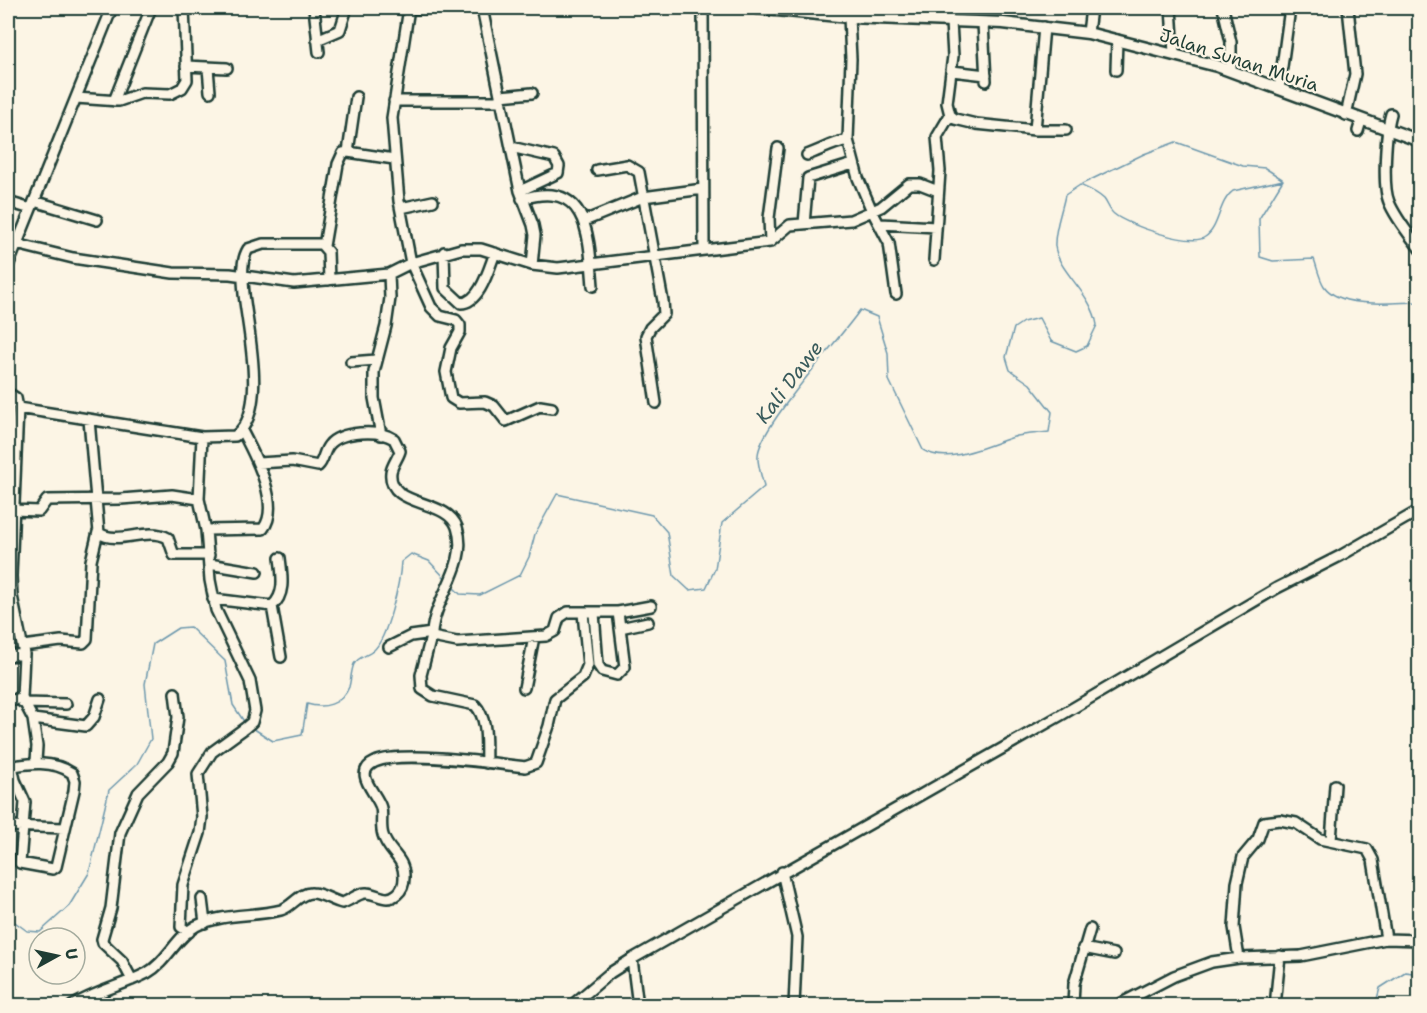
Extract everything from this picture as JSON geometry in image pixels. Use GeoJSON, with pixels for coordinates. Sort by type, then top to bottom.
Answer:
{"type":"FeatureCollection","features":[{"type":"Feature","properties":{"kind":"main road"},"geometry":{"type":"LineString","coordinates":[[405,8],[450,8]]}},
{"type":"Feature","properties":{"kind":"main road","name":"Jalan Sunan Muria"},"geometry":{"type":"LineString","coordinates":[[756,8],[849,18],[983,23],[1044,27],[1088,33],[1231,71],[1346,115],[1360,126],[1386,130],[1419,141]]}},
{"type":"Feature","properties":{"kind":"street"},"geometry":{"type":"LineString","coordinates":[[8,266],[112,8]]}},
{"type":"Feature","properties":{"kind":"street"},"geometry":{"type":"LineString","coordinates":[[114,100],[151,8]]}},
{"type":"Feature","properties":{"kind":"street"},"geometry":{"type":"LineString","coordinates":[[76,98],[114,100],[142,93],[173,94],[185,85],[184,8]]}},
{"type":"Feature","properties":{"kind":"street"},"geometry":{"type":"LineString","coordinates":[[317,40],[340,30],[347,8]]}},
{"type":"Feature","properties":{"kind":"street"},"geometry":{"type":"LineString","coordinates":[[405,8],[394,100],[394,159],[400,208],[411,263],[431,307],[440,316],[456,320],[460,325],[460,333],[451,348],[446,372],[447,389],[451,398],[459,403],[485,402],[494,406],[506,421],[540,406],[552,408]]}},
{"type":"Feature","properties":{"kind":"street"},"geometry":{"type":"LineString","coordinates":[[482,8],[521,195],[535,235],[532,265]]}},
{"type":"Feature","properties":{"kind":"street"},"geometry":{"type":"LineString","coordinates":[[703,8],[704,249]]}},
{"type":"Feature","properties":{"kind":"street"},"geometry":{"type":"LineString","coordinates":[[1088,33],[1091,8]]}},
{"type":"Feature","properties":{"kind":"street"},"geometry":{"type":"LineString","coordinates":[[1171,8],[1174,54]]}},
{"type":"Feature","properties":{"kind":"street"},"geometry":{"type":"LineString","coordinates":[[1223,8],[1231,42],[1231,71]]}},
{"type":"Feature","properties":{"kind":"street"},"geometry":{"type":"LineString","coordinates":[[1279,89],[1290,8]]}},
{"type":"Feature","properties":{"kind":"street"},"geometry":{"type":"LineString","coordinates":[[1346,115],[1355,74],[1347,8]]}},
{"type":"Feature","properties":{"kind":"street"},"geometry":{"type":"LineString","coordinates":[[312,14],[320,52]]}},
{"type":"Feature","properties":{"kind":"street"},"geometry":{"type":"LineString","coordinates":[[849,18],[851,58],[848,140],[853,164],[872,211],[881,224],[889,243],[896,294]]}},
{"type":"Feature","properties":{"kind":"street"},"geometry":{"type":"LineString","coordinates":[[951,22],[952,71],[947,103],[950,115],[955,119],[976,124],[1035,130],[1066,130]]}},
{"type":"Feature","properties":{"kind":"street"},"geometry":{"type":"LineString","coordinates":[[952,71],[986,78],[983,23]]}},
{"type":"Feature","properties":{"kind":"street"},"geometry":{"type":"LineString","coordinates":[[1035,130],[1044,27]]}},
{"type":"Feature","properties":{"kind":"street"},"geometry":{"type":"LineString","coordinates":[[1116,70],[1117,40]]}},
{"type":"Feature","properties":{"kind":"street"},"geometry":{"type":"LineString","coordinates":[[186,66],[226,68]]}},
{"type":"Feature","properties":{"kind":"street"},"geometry":{"type":"LineString","coordinates":[[208,68],[210,92]]}},
{"type":"Feature","properties":{"kind":"street"},"geometry":{"type":"LineString","coordinates":[[394,100],[501,98],[532,93]]}},
{"type":"Feature","properties":{"kind":"street"},"geometry":{"type":"LineString","coordinates":[[348,152],[356,97]]}},
{"type":"Feature","properties":{"kind":"street"},"geometry":{"type":"LineString","coordinates":[[1391,114],[1386,130],[1388,200],[1419,249]]}},
{"type":"Feature","properties":{"kind":"street"},"geometry":{"type":"LineString","coordinates":[[934,260],[940,171],[937,138],[950,115]]}},
{"type":"Feature","properties":{"kind":"street"},"geometry":{"type":"LineString","coordinates":[[807,155],[830,144],[848,140]]}},
{"type":"Feature","properties":{"kind":"street"},"geometry":{"type":"LineString","coordinates":[[511,147],[554,157],[559,166],[558,173],[521,195]]}},
{"type":"Feature","properties":{"kind":"street"},"geometry":{"type":"LineString","coordinates":[[770,242],[769,218],[778,148]]}},
{"type":"Feature","properties":{"kind":"street"},"geometry":{"type":"LineString","coordinates":[[329,280],[328,252],[324,246],[338,164],[343,153],[394,159]]}},
{"type":"Feature","properties":{"kind":"street"},"geometry":{"type":"LineString","coordinates":[[804,224],[808,178],[853,164]]}},
{"type":"Feature","properties":{"kind":"street"},"geometry":{"type":"LineString","coordinates":[[597,170],[627,165],[636,168],[664,309],[664,314],[650,328],[646,336],[656,403]]}},
{"type":"Feature","properties":{"kind":"street"},"geometry":{"type":"LineString","coordinates":[[16,244],[73,258],[173,273],[243,275],[294,283],[389,274],[411,263],[461,249],[495,253],[532,265],[558,268],[591,266],[704,249],[730,249],[770,242],[790,225],[851,220],[882,207],[909,184],[920,184],[938,192]]}},
{"type":"Feature","properties":{"kind":"street"},"geometry":{"type":"LineString","coordinates":[[584,221],[643,197],[703,189]]}},
{"type":"Feature","properties":{"kind":"street"},"geometry":{"type":"LineString","coordinates":[[521,195],[545,193],[563,196],[584,221],[592,286]]}},
{"type":"Feature","properties":{"kind":"street"},"geometry":{"type":"LineString","coordinates":[[400,208],[433,201]]}},
{"type":"Feature","properties":{"kind":"street"},"geometry":{"type":"LineString","coordinates":[[8,202],[32,205],[97,220]]}},
{"type":"Feature","properties":{"kind":"street"},"geometry":{"type":"LineString","coordinates":[[881,224],[936,227]]}},
{"type":"Feature","properties":{"kind":"street"},"geometry":{"type":"LineString","coordinates":[[18,408],[202,437],[235,436],[247,426],[254,398],[243,275],[244,255],[248,249],[255,246],[324,246]]}},
{"type":"Feature","properties":{"kind":"street"},"geometry":{"type":"LineString","coordinates":[[444,252],[445,288],[461,303],[471,300],[480,288],[495,253]]}},
{"type":"Feature","properties":{"kind":"street"},"geometry":{"type":"LineString","coordinates":[[381,435],[374,398],[375,360],[386,327],[390,298],[389,274]]}},
{"type":"Feature","properties":{"kind":"street"},"geometry":{"type":"LineString","coordinates":[[351,362],[375,360]]}},
{"type":"Feature","properties":{"kind":"street"},"geometry":{"type":"LineString","coordinates":[[8,393],[16,398],[18,408],[11,477],[13,510],[9,577],[23,650],[22,701],[33,719],[37,746],[36,762]]}},
{"type":"Feature","properties":{"kind":"street"},"geometry":{"type":"LineString","coordinates":[[8,656],[61,641],[83,643],[87,639],[92,561],[99,532],[98,499],[88,420]]}},
{"type":"Feature","properties":{"kind":"street"},"geometry":{"type":"LineString","coordinates":[[206,531],[251,531],[265,526],[268,517],[267,493],[258,463],[242,431]]}},
{"type":"Feature","properties":{"kind":"street"},"geometry":{"type":"LineString","coordinates":[[258,463],[292,461],[318,466],[322,462],[327,446],[334,439],[360,434],[389,435],[397,442],[400,451],[391,475],[402,494],[410,500],[440,509],[457,526],[459,549],[453,577],[439,605],[421,675],[422,689],[433,696],[475,705],[478,708],[484,723],[486,764]]}},
{"type":"Feature","properties":{"kind":"street"},"geometry":{"type":"LineString","coordinates":[[189,932],[181,927],[180,907],[183,885],[200,833],[202,817],[198,774],[212,752],[249,725],[255,711],[250,681],[213,599],[206,531],[199,499],[202,437]]}},
{"type":"Feature","properties":{"kind":"street"},"geometry":{"type":"LineString","coordinates":[[13,510],[39,512],[47,500],[172,495],[199,499]]}},
{"type":"Feature","properties":{"kind":"street"},"geometry":{"type":"LineString","coordinates":[[572,1005],[610,972],[632,959],[1062,714],[1276,588],[1340,556],[1419,510]]}},
{"type":"Feature","properties":{"kind":"street"},"geometry":{"type":"LineString","coordinates":[[99,532],[107,537],[157,533],[168,538],[174,555],[209,560],[257,572]]}},
{"type":"Feature","properties":{"kind":"street"},"geometry":{"type":"LineString","coordinates":[[213,599],[272,606],[279,600],[281,592],[280,558]]}},
{"type":"Feature","properties":{"kind":"street"},"geometry":{"type":"LineString","coordinates":[[272,606],[272,620],[281,657]]}},
{"type":"Feature","properties":{"kind":"street"},"geometry":{"type":"LineString","coordinates":[[389,647],[411,636],[432,635],[457,642],[498,642],[534,637],[551,634],[563,614],[618,612],[651,606]]}},
{"type":"Feature","properties":{"kind":"street"},"geometry":{"type":"LineString","coordinates":[[594,613],[598,665],[602,671],[617,675],[625,667],[618,612]]}},
{"type":"Feature","properties":{"kind":"street"},"geometry":{"type":"LineString","coordinates":[[72,1005],[104,989],[132,980],[159,965],[189,932],[205,923],[237,915],[285,909],[307,893],[314,892],[342,903],[367,893],[384,898],[399,893],[404,885],[404,866],[382,834],[379,801],[366,782],[365,773],[368,768],[373,762],[412,757],[525,767],[536,763],[549,726],[555,699],[586,672],[588,665],[583,613]]}},
{"type":"Feature","properties":{"kind":"street"},"geometry":{"type":"LineString","coordinates":[[620,628],[648,622]]}},
{"type":"Feature","properties":{"kind":"street"},"geometry":{"type":"LineString","coordinates":[[524,688],[534,637]]}},
{"type":"Feature","properties":{"kind":"street"},"geometry":{"type":"LineString","coordinates":[[132,980],[122,961],[102,941],[111,908],[120,833],[138,794],[168,762],[173,753],[178,717],[176,693]]}},
{"type":"Feature","properties":{"kind":"street"},"geometry":{"type":"LineString","coordinates":[[33,719],[86,726],[94,717],[100,699]]}},
{"type":"Feature","properties":{"kind":"street"},"geometry":{"type":"LineString","coordinates":[[8,701],[66,704]]}},
{"type":"Feature","properties":{"kind":"street"},"geometry":{"type":"LineString","coordinates":[[36,762],[72,773],[75,782],[56,867],[53,869],[20,863],[25,802],[10,767],[36,762]]}},
{"type":"Feature","properties":{"kind":"street"},"geometry":{"type":"LineString","coordinates":[[1331,841],[1335,785]]}},
{"type":"Feature","properties":{"kind":"street"},"geometry":{"type":"LineString","coordinates":[[1239,958],[1234,927],[1237,883],[1243,857],[1258,839],[1263,822],[1280,820],[1296,823],[1320,839],[1367,849],[1371,854],[1386,939]]}},
{"type":"Feature","properties":{"kind":"street"},"geometry":{"type":"LineString","coordinates":[[8,826],[64,828]]}},
{"type":"Feature","properties":{"kind":"street"},"geometry":{"type":"LineString","coordinates":[[782,872],[797,937],[794,1005]]}},
{"type":"Feature","properties":{"kind":"street"},"geometry":{"type":"LineString","coordinates":[[202,899],[205,923]]}},
{"type":"Feature","properties":{"kind":"street"},"geometry":{"type":"LineString","coordinates":[[1073,1005],[1074,984],[1090,929]]}},
{"type":"Feature","properties":{"kind":"street"},"geometry":{"type":"LineString","coordinates":[[1116,1005],[1190,969],[1239,958],[1316,954],[1386,939],[1419,940]]}},
{"type":"Feature","properties":{"kind":"street"},"geometry":{"type":"LineString","coordinates":[[1083,948],[1114,954]]}},
{"type":"Feature","properties":{"kind":"street"},"geometry":{"type":"LineString","coordinates":[[1275,1005],[1280,956]]}},
{"type":"Feature","properties":{"kind":"street"},"geometry":{"type":"LineString","coordinates":[[632,959],[638,1005]]}},
{"type":"Feature","properties":{"kind":"waterway","name":"Kali Dawe"},"geometry":{"type":"LineString","coordinates":[[1082,184],[1144,154],[1176,142],[1243,166],[1265,168],[1282,179]]}},
{"type":"Feature","properties":{"kind":"waterway","name":"Kali Dawe"},"geometry":{"type":"LineString","coordinates":[[1283,180],[1259,219],[1260,257],[1273,261],[1314,259],[1324,286],[1332,294],[1342,299],[1368,303],[1420,302]]}},
{"type":"Feature","properties":{"kind":"waterway","name":"Kali Dawe"},"geometry":{"type":"LineString","coordinates":[[451,585],[460,594],[480,595],[520,575],[529,557],[535,534],[557,494],[652,515],[667,532],[674,576],[689,590],[706,588],[715,569],[722,523],[764,487],[758,459],[762,442],[802,382],[860,310],[877,317],[888,353],[889,380],[923,450],[945,456],[957,455],[1017,436],[1049,432],[1052,412],[1030,384],[1010,370],[1006,357],[1014,328],[1023,322],[1039,318],[1051,341],[1076,351],[1087,346],[1097,325],[1089,303],[1057,256],[1055,240],[1065,195],[1080,185],[1099,194],[1111,211],[1121,219],[1173,237],[1198,239],[1210,233],[1224,201],[1233,191],[1283,180]]}},
{"type":"Feature","properties":{"kind":"waterway","name":"Kali Dawe"},"geometry":{"type":"LineString","coordinates":[[251,727],[273,741],[302,735],[307,704],[325,706],[342,698],[349,687],[354,664],[358,659],[373,651],[384,634],[396,596],[401,562],[411,554],[429,561],[446,579]]}},
{"type":"Feature","properties":{"kind":"waterway","name":"Kali Dawe"},"geometry":{"type":"LineString","coordinates":[[8,917],[27,931],[40,932],[69,906],[89,873],[109,790],[137,764],[151,739],[145,684],[153,644],[178,628],[190,627],[225,661],[233,705],[245,723]]}},
{"type":"Feature","properties":{"kind":"waterway"},"geometry":{"type":"LineString","coordinates":[[1375,1006],[1380,988],[1405,972],[1420,974]]}}]}
